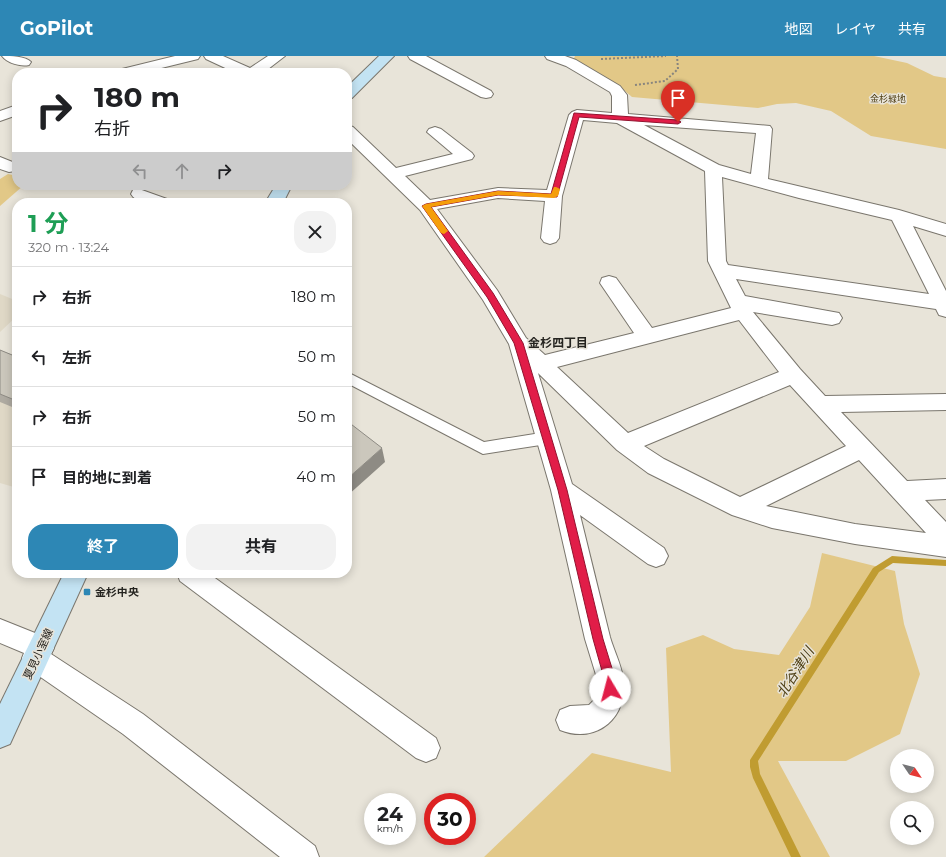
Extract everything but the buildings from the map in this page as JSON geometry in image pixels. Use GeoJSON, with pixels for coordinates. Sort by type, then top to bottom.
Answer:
{"type":"FeatureCollection","features":[{"type":"Feature","properties":{"kind":"main road"},"geometry":{"type":"LineString","coordinates":[[352,90],[387,56]]}},
{"type":"Feature","properties":{"kind":"main road","name":"夏見小室線"},"geometry":{"type":"LineString","coordinates":[[0,734],[74,578]]}},
{"type":"Feature","properties":{"kind":"street"},"geometry":{"type":"LineString","coordinates":[[9,56],[24,62]]}},
{"type":"Feature","properties":{"kind":"street"},"geometry":{"type":"LineString","coordinates":[[143,68],[192,56]]}},
{"type":"Feature","properties":{"kind":"street"},"geometry":{"type":"LineString","coordinates":[[211,56],[236,68]]}},
{"type":"Feature","properties":{"kind":"street"},"geometry":{"type":"LineString","coordinates":[[228,65],[241,56]]}},
{"type":"Feature","properties":{"kind":"street"},"geometry":{"type":"LineString","coordinates":[[260,68],[278,56]]}},
{"type":"Feature","properties":{"kind":"street"},"geometry":{"type":"LineString","coordinates":[[415,56],[486,94]]}},
{"type":"Feature","properties":{"kind":"street"},"geometry":{"type":"LineString","coordinates":[[552,56],[571,63],[615,89],[620,95],[620,118]]}},
{"type":"Feature","properties":{"kind":"street"},"geometry":{"type":"LineString","coordinates":[[0,116],[12,112]]}},
{"type":"Feature","properties":{"kind":"street"},"geometry":{"type":"LineString","coordinates":[[550,238],[554,196],[577,115],[764,128],[759,182]]}},
{"type":"Feature","properties":{"kind":"street"},"geometry":{"type":"LineString","coordinates":[[620,118],[713,169],[799,193],[898,216],[946,230]]}},
{"type":"Feature","properties":{"kind":"street"},"geometry":{"type":"LineString","coordinates":[[392,174],[466,156],[435,132]]}},
{"type":"Feature","properties":{"kind":"street"},"geometry":{"type":"LineString","coordinates":[[352,135],[426,206],[490,295],[518,343],[562,490],[598,639],[610,678],[610,689],[607,705],[599,715],[590,720],[570,720]]}},
{"type":"Feature","properties":{"kind":"street"},"geometry":{"type":"LineString","coordinates":[[713,169],[717,260],[740,307],[794,375],[946,538]]}},
{"type":"Feature","properties":{"kind":"street"},"geometry":{"type":"LineString","coordinates":[[426,206],[498,193],[554,196]]}},
{"type":"Feature","properties":{"kind":"street"},"geometry":{"type":"LineString","coordinates":[[139,194],[149,198]]}},
{"type":"Feature","properties":{"kind":"street"},"geometry":{"type":"LineString","coordinates":[[898,216],[944,306]]}},
{"type":"Feature","properties":{"kind":"street"},"geometry":{"type":"LineString","coordinates":[[723,271],[944,306]]}},
{"type":"Feature","properties":{"kind":"street"},"geometry":{"type":"LineString","coordinates":[[609,283],[647,336]]}},
{"type":"Feature","properties":{"kind":"street"},"geometry":{"type":"LineString","coordinates":[[540,364],[647,336],[740,307],[832,318]]}},
{"type":"Feature","properties":{"kind":"street"},"geometry":{"type":"LineString","coordinates":[[518,343],[625,444],[656,466],[740,508],[772,518],[855,534],[946,546]]}},
{"type":"Feature","properties":{"kind":"street"},"geometry":{"type":"LineString","coordinates":[[625,444],[794,375]]}},
{"type":"Feature","properties":{"kind":"street"},"geometry":{"type":"LineString","coordinates":[[821,404],[946,402]]}},
{"type":"Feature","properties":{"kind":"street"},"geometry":{"type":"LineString","coordinates":[[740,508],[862,449]]}},
{"type":"Feature","properties":{"kind":"street"},"geometry":{"type":"LineString","coordinates":[[562,490],[656,556]]}},
{"type":"Feature","properties":{"kind":"street"},"geometry":{"type":"LineString","coordinates":[[902,491],[946,490]]}},
{"type":"Feature","properties":{"kind":"street"},"geometry":{"type":"LineString","coordinates":[[196,578],[426,748]]}},
{"type":"Feature","properties":{"kind":"street"},"geometry":{"type":"LineString","coordinates":[[0,631],[38,653],[133,724],[304,857]]}},
{"type":"Feature","properties":{"kind":"lane"},"geometry":{"type":"LineString","coordinates":[[352,380],[483,448],[547,438]]}},
{"type":"Feature","properties":{"kind":"path"},"geometry":{"type":"LineString","coordinates":[[594,60],[666,56]]}},
{"type":"Feature","properties":{"kind":"path"},"geometry":{"type":"LineString","coordinates":[[615,89],[618,86],[665,82],[678,69],[677,56]]}},
{"type":"Feature","properties":{"kind":"shaded area"},"geometry":{"type":"Polygon","coordinates":[[[0,294],[12,299],[12,321],[0,332],[0,294]]]}},
{"type":"Feature","properties":{"kind":"shaded area"},"geometry":{"type":"Polygon","coordinates":[[[0,355],[12,360],[12,487],[0,483],[0,355]]]}},
{"type":"Feature","properties":{"kind":"green space","name":"金杉緑地"},"geometry":{"type":"Polygon","coordinates":[[[575,56],[874,56],[907,63],[934,76],[946,78],[946,149],[871,136],[831,111],[796,103],[777,104],[758,108],[632,97],[619,86],[573,61],[575,56]]]}},
{"type":"Feature","properties":{"kind":"green space"},"geometry":{"type":"Polygon","coordinates":[[[8,174],[12,175],[12,190],[18,190],[0,206],[0,179],[8,174]]]}},
{"type":"Feature","properties":{"kind":"green space"},"geometry":{"type":"Polygon","coordinates":[[[822,553],[895,571],[904,624],[920,674],[900,734],[846,761],[778,761],[830,857],[484,857],[592,753],[671,772],[666,648],[703,635],[734,649],[779,655],[810,607],[822,553]]]}},
{"type":"Feature","properties":{"kind":"waterway","name":"北谷津川"},"geometry":{"type":"LineString","coordinates":[[796,857],[756,775],[754,760],[876,570],[892,559],[946,563]]}},
{"type":"Feature","properties":{"kind":"slow traffic"},"geometry":{"type":"LineString","coordinates":[[444,231],[426,206],[498,193],[554,196],[556,189]]}},
{"type":"Feature","properties":{"kind":"place","name":"金杉中央"},"geometry":{"type":"Point","coordinates":[87,592]}},
{"type":"Feature","properties":{"kind":"district","name":"金杉四丁目"},"geometry":{"type":"Point","coordinates":[558,343]}},
{"type":"Feature","properties":{"kind":"route"},"geometry":{"type":"LineString","coordinates":[[610,689],[610,678],[598,639],[562,490],[518,343],[490,295],[426,206],[498,193],[554,196],[577,115],[678,122]]}}]}
